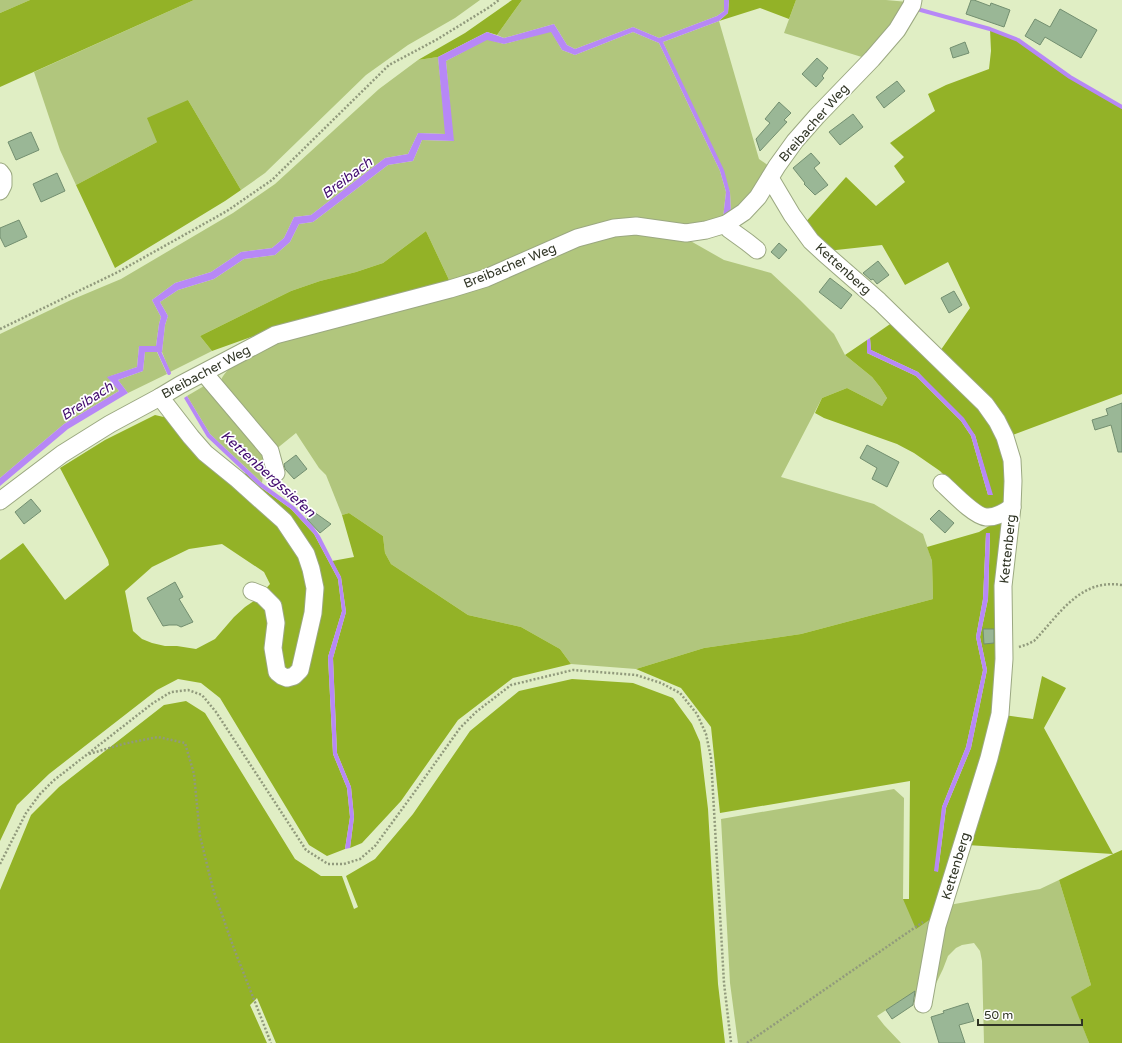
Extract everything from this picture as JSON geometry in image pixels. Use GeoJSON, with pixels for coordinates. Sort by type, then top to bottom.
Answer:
{"type":"FeatureCollection","features":[{"type":"Feature","properties":{"kind":"street","name":"Breibacher Weg"},"geometry":{"type":"LineString","coordinates":[[0,501],[62,454],[110,424],[275,335],[450,289],[486,278],[578,238],[614,228],[636,226],[686,233],[706,230],[726,224],[744,212],[758,197],[777,166],[816,116],[867,64],[897,30],[912,5],[913,0]]}},
{"type":"Feature","properties":{"kind":"street"},"geometry":{"type":"LineString","coordinates":[[0,172],[3,176],[0,191]]}},
{"type":"Feature","properties":{"kind":"street","name":"Kettenberg"},"geometry":{"type":"LineString","coordinates":[[770,178],[792,215],[811,241],[879,301],[985,404],[997,421],[1005,438],[1012,460],[1012,507],[1004,586],[1004,659],[1000,714],[987,765],[937,926],[923,1004]]}},
{"type":"Feature","properties":{"kind":"street"},"geometry":{"type":"LineString","coordinates":[[726,224],[729,229],[756,250]]}},
{"type":"Feature","properties":{"kind":"street"},"geometry":{"type":"LineString","coordinates":[[204,373],[270,451],[276,473]]}},
{"type":"Feature","properties":{"kind":"street"},"geometry":{"type":"LineString","coordinates":[[160,397],[205,453],[284,521],[306,554],[315,588],[313,613],[300,670],[294,676],[287,678],[277,672],[273,648],[276,623],[273,606],[262,595],[252,591]]}},
{"type":"Feature","properties":{"kind":"street"},"geometry":{"type":"LineString","coordinates":[[942,483],[971,510],[986,518],[1001,515],[1012,507]]}},
{"type":"Feature","properties":{"kind":"path"},"geometry":{"type":"LineString","coordinates":[[0,329],[118,272],[227,211],[272,180],[389,65],[482,12],[499,0]]}},
{"type":"Feature","properties":{"kind":"path"},"geometry":{"type":"LineString","coordinates":[[1003,643],[1017,647],[1028,644],[1034,641],[1064,607],[1076,596],[1102,585],[1122,585]]}},
{"type":"Feature","properties":{"kind":"path"},"geometry":{"type":"LineString","coordinates":[[0,864],[26,813],[40,794],[54,781],[153,703],[171,692],[188,690],[202,695],[216,712],[306,850],[328,864],[344,864],[360,859],[375,846],[460,728],[476,712],[511,685],[573,670],[636,675],[661,683],[680,693],[697,714],[706,734],[711,758],[724,983],[731,1043]]}},
{"type":"Feature","properties":{"kind":"path"},"geometry":{"type":"LineString","coordinates":[[87,755],[123,744],[158,737],[184,743],[194,774],[200,836],[213,889],[233,946],[271,1043]]}},
{"type":"Feature","properties":{"kind":"path"},"geometry":{"type":"LineString","coordinates":[[747,1043],[923,922]]}},
{"type":"Feature","properties":{"kind":"green space"},"geometry":{"type":"Polygon","coordinates":[[[0,0],[30,0],[0,13],[0,0]]]}},
{"type":"Feature","properties":{"kind":"green space"},"geometry":{"type":"Polygon","coordinates":[[[30,0],[194,0],[0,87],[0,13],[30,0]]]}},
{"type":"Feature","properties":{"kind":"green space"},"geometry":{"type":"Polygon","coordinates":[[[194,0],[480,0],[455,18],[408,45],[366,75],[265,173],[241,190],[188,100],[157,142],[76,185],[60,150],[34,72],[194,0]]]}},
{"type":"Feature","properties":{"kind":"green space"},"geometry":{"type":"Polygon","coordinates":[[[512,0],[522,0],[497,35],[487,32],[438,57],[418,60],[465,33],[512,0]]]}},
{"type":"Feature","properties":{"kind":"green space"},"geometry":{"type":"Polygon","coordinates":[[[522,0],[724,0],[724,11],[717,16],[659,38],[633,27],[575,49],[567,45],[554,24],[504,38],[497,35],[522,0]]]}},
{"type":"Feature","properties":{"kind":"green space"},"geometry":{"type":"Polygon","coordinates":[[[729,0],[796,0],[789,19],[760,8],[719,21],[728,13],[729,0]]]}},
{"type":"Feature","properties":{"kind":"green space"},"geometry":{"type":"Polygon","coordinates":[[[796,0],[886,0],[908,2],[892,26],[865,58],[784,33],[796,0]]]}},
{"type":"Feature","properties":{"kind":"green space"},"geometry":{"type":"Polygon","coordinates":[[[719,21],[759,159],[769,166],[759,184],[731,214],[730,192],[663,42],[719,21]]]}},
{"type":"Feature","properties":{"kind":"green space"},"geometry":{"type":"Polygon","coordinates":[[[990,29],[1018,40],[1070,77],[1122,107],[1122,394],[1010,436],[938,354],[970,308],[948,262],[905,285],[882,245],[827,251],[803,225],[846,177],[876,206],[905,182],[894,166],[904,157],[890,143],[935,111],[928,94],[946,85],[989,69],[991,51],[990,29]]]}},
{"type":"Feature","properties":{"kind":"green space"},"geometry":{"type":"Polygon","coordinates":[[[551,31],[562,50],[575,55],[633,32],[659,43],[720,171],[726,192],[723,218],[686,227],[637,221],[450,282],[426,231],[383,263],[291,291],[200,336],[212,351],[170,372],[162,352],[165,325],[168,316],[160,302],[178,290],[214,279],[244,259],[275,255],[290,242],[299,224],[313,222],[388,165],[413,161],[422,140],[453,141],[446,61],[487,39],[504,44],[551,31]]]}},
{"type":"Feature","properties":{"kind":"green space"},"geometry":{"type":"Polygon","coordinates":[[[438,57],[446,134],[418,133],[408,154],[385,158],[311,215],[294,217],[284,238],[272,248],[241,252],[211,272],[175,283],[152,300],[161,317],[156,346],[139,346],[137,367],[108,377],[119,391],[64,424],[0,478],[0,334],[71,300],[121,279],[233,213],[275,184],[379,89],[418,60],[438,57]]]}},
{"type":"Feature","properties":{"kind":"green space"},"geometry":{"type":"Polygon","coordinates":[[[188,100],[241,190],[115,268],[76,185],[157,142],[147,118],[188,100]]]}},
{"type":"Feature","properties":{"kind":"green space"},"geometry":{"type":"Polygon","coordinates":[[[426,231],[450,282],[265,332],[212,351],[200,336],[291,291],[383,263],[426,231]]]}},
{"type":"Feature","properties":{"kind":"green space"},"geometry":{"type":"Polygon","coordinates":[[[617,233],[687,239],[724,260],[771,273],[834,334],[845,355],[872,377],[887,398],[882,406],[847,388],[822,398],[781,477],[874,504],[923,534],[932,561],[933,599],[801,634],[704,648],[636,669],[571,664],[560,649],[521,627],[468,615],[391,564],[385,553],[383,536],[349,513],[342,515],[326,475],[319,468],[296,433],[275,450],[221,381],[228,370],[249,355],[269,345],[578,242],[617,233]]]}},
{"type":"Feature","properties":{"kind":"green space"},"geometry":{"type":"Polygon","coordinates":[[[893,322],[934,362],[993,425],[1007,463],[997,711],[935,916],[916,929],[903,899],[909,899],[910,781],[720,813],[711,727],[681,688],[636,669],[704,648],[801,634],[933,599],[932,561],[927,547],[979,532],[989,526],[989,513],[953,484],[940,471],[914,453],[897,444],[824,418],[815,413],[822,398],[847,388],[882,406],[887,398],[880,387],[872,377],[845,355],[867,340],[867,353],[916,376],[961,421],[971,436],[988,495],[992,495],[975,435],[918,372],[871,350],[870,338],[893,322]],[[986,533],[983,599],[976,637],[983,670],[966,747],[942,807],[938,872],[946,808],[971,748],[987,670],[980,637],[988,599],[990,533],[986,533]]]}},
{"type":"Feature","properties":{"kind":"green space"},"geometry":{"type":"Polygon","coordinates":[[[145,352],[157,352],[167,374],[128,393],[118,380],[143,371],[145,352]]]}},
{"type":"Feature","properties":{"kind":"green space"},"geometry":{"type":"Polygon","coordinates":[[[204,386],[208,387],[261,444],[265,460],[262,483],[210,434],[187,396],[204,386]]]}},
{"type":"Feature","properties":{"kind":"green space"},"geometry":{"type":"Polygon","coordinates":[[[155,415],[168,418],[203,455],[275,515],[299,549],[307,570],[311,590],[309,612],[295,668],[285,672],[280,669],[276,648],[279,623],[275,603],[263,592],[270,584],[264,572],[222,544],[189,549],[152,567],[125,591],[133,631],[142,639],[152,643],[165,646],[196,649],[215,639],[234,617],[258,598],[265,601],[270,608],[274,623],[269,648],[275,678],[282,683],[295,683],[305,676],[317,613],[319,590],[316,567],[304,542],[281,509],[241,477],[246,473],[259,486],[291,509],[314,534],[338,579],[342,611],[328,657],[333,754],[347,788],[350,817],[345,849],[327,856],[309,845],[220,698],[201,683],[178,679],[157,690],[49,774],[17,805],[0,841],[0,560],[23,543],[65,600],[109,565],[108,560],[60,468],[105,440],[155,415]]]}},
{"type":"Feature","properties":{"kind":"green space"},"geometry":{"type":"Polygon","coordinates":[[[349,513],[383,536],[385,553],[391,564],[468,615],[521,627],[560,649],[571,664],[513,678],[458,720],[401,801],[362,843],[350,848],[354,817],[351,787],[337,753],[333,658],[346,612],[341,577],[332,561],[354,557],[342,515],[349,513]]]}},
{"type":"Feature","properties":{"kind":"green space"},"geometry":{"type":"Polygon","coordinates":[[[1042,676],[1066,688],[1044,728],[1113,854],[967,845],[1004,715],[1033,719],[1042,676]]]}},
{"type":"Feature","properties":{"kind":"green space"},"geometry":{"type":"Polygon","coordinates":[[[572,679],[633,683],[673,698],[692,724],[700,742],[708,809],[718,984],[725,1043],[276,1043],[257,998],[250,1005],[267,1043],[0,1043],[0,890],[31,815],[59,787],[164,705],[186,701],[205,713],[295,859],[321,876],[342,876],[354,909],[358,907],[346,876],[375,859],[413,814],[470,731],[519,691],[572,679]]]}},
{"type":"Feature","properties":{"kind":"green space"},"geometry":{"type":"Polygon","coordinates":[[[894,789],[904,798],[903,899],[935,916],[920,996],[903,999],[877,1016],[901,1043],[738,1043],[730,983],[721,819],[894,789]]]}},
{"type":"Feature","properties":{"kind":"green space"},"geometry":{"type":"Polygon","coordinates":[[[1122,850],[1122,1043],[1089,1043],[1071,997],[1091,985],[1059,880],[1122,850]]]}},
{"type":"Feature","properties":{"kind":"green space"},"geometry":{"type":"Polygon","coordinates":[[[1059,880],[1091,985],[1072,997],[1089,1043],[984,1043],[982,961],[980,951],[974,943],[962,945],[956,948],[948,956],[929,998],[949,905],[1040,889],[1059,880]]]}},
{"type":"Feature","properties":{"kind":"shaded area"},"geometry":{"type":"Polygon","coordinates":[[[724,0],[729,0],[728,13],[719,21],[663,42],[724,170],[730,192],[731,214],[723,218],[726,192],[720,171],[659,43],[633,32],[575,55],[562,50],[551,32],[504,44],[487,40],[446,61],[454,141],[422,140],[413,161],[388,165],[313,222],[299,224],[290,242],[275,255],[244,259],[214,279],[178,290],[160,302],[168,316],[165,325],[162,352],[145,352],[143,371],[118,380],[128,393],[68,429],[0,486],[0,478],[64,424],[119,391],[107,377],[137,367],[139,346],[156,346],[161,317],[152,300],[175,283],[211,272],[241,252],[272,248],[284,238],[294,217],[311,215],[385,158],[408,154],[418,133],[445,134],[438,57],[487,32],[504,38],[554,24],[567,45],[575,49],[633,27],[659,38],[717,16],[724,11],[724,0]]]}},
{"type":"Feature","properties":{"kind":"shaded area"},"geometry":{"type":"Polygon","coordinates":[[[870,338],[871,350],[918,372],[964,418],[975,435],[993,495],[988,495],[971,436],[961,421],[916,376],[867,353],[867,340],[870,338]]]}},
{"type":"Feature","properties":{"kind":"shaded area"},"geometry":{"type":"Polygon","coordinates":[[[187,396],[210,434],[262,483],[295,507],[313,526],[320,536],[341,577],[346,612],[333,658],[337,753],[351,787],[354,817],[350,848],[345,849],[350,817],[347,788],[333,754],[328,657],[342,611],[338,579],[314,534],[291,509],[259,486],[207,437],[184,398],[187,396]]]}},
{"type":"Feature","properties":{"kind":"shaded area"},"geometry":{"type":"Polygon","coordinates":[[[986,533],[990,533],[988,599],[980,637],[987,670],[971,748],[946,808],[938,872],[934,871],[942,807],[966,747],[983,670],[976,637],[983,599],[986,533]]]}},
{"type":"Feature","properties":{"kind":"building"},"geometry":{"type":"Polygon","coordinates":[[[971,0],[990,6],[991,3],[1010,10],[1004,27],[966,14],[971,0]]]}},
{"type":"Feature","properties":{"kind":"building"},"geometry":{"type":"Polygon","coordinates":[[[1060,9],[1097,30],[1081,58],[1045,37],[1040,45],[1025,36],[1035,19],[1050,27],[1060,9]]]}},
{"type":"Feature","properties":{"kind":"building"},"geometry":{"type":"Polygon","coordinates":[[[965,42],[969,53],[953,58],[950,48],[965,42]]]}},
{"type":"Feature","properties":{"kind":"building"},"geometry":{"type":"Polygon","coordinates":[[[817,58],[828,68],[822,76],[824,78],[816,87],[802,74],[817,58]]]}},
{"type":"Feature","properties":{"kind":"building"},"geometry":{"type":"Polygon","coordinates":[[[897,81],[905,91],[884,108],[876,97],[897,81]]]}},
{"type":"Feature","properties":{"kind":"building"},"geometry":{"type":"Polygon","coordinates":[[[779,102],[791,113],[784,120],[787,122],[760,151],[756,139],[770,123],[765,119],[779,102]]]}},
{"type":"Feature","properties":{"kind":"building"},"geometry":{"type":"Polygon","coordinates":[[[853,114],[863,127],[840,145],[829,132],[853,114]]]}},
{"type":"Feature","properties":{"kind":"building"},"geometry":{"type":"Polygon","coordinates":[[[31,132],[39,150],[16,160],[8,142],[31,132]]]}},
{"type":"Feature","properties":{"kind":"building"},"geometry":{"type":"Polygon","coordinates":[[[811,153],[820,163],[814,168],[828,185],[815,195],[804,184],[805,183],[793,168],[811,153]]]}},
{"type":"Feature","properties":{"kind":"building"},"geometry":{"type":"Polygon","coordinates":[[[57,173],[65,191],[41,202],[33,184],[57,173]]]}},
{"type":"Feature","properties":{"kind":"building"},"geometry":{"type":"Polygon","coordinates":[[[19,220],[27,237],[5,247],[0,237],[0,228],[19,220]]]}},
{"type":"Feature","properties":{"kind":"building"},"geometry":{"type":"Polygon","coordinates":[[[779,243],[787,250],[779,259],[771,252],[779,243]]]}},
{"type":"Feature","properties":{"kind":"building"},"geometry":{"type":"Polygon","coordinates":[[[878,261],[889,275],[877,284],[873,279],[871,280],[863,273],[878,261]]]}},
{"type":"Feature","properties":{"kind":"building"},"geometry":{"type":"Polygon","coordinates":[[[830,278],[852,295],[841,309],[819,292],[830,278]]]}},
{"type":"Feature","properties":{"kind":"building"},"geometry":{"type":"Polygon","coordinates":[[[954,291],[962,305],[949,313],[941,298],[954,291]]]}},
{"type":"Feature","properties":{"kind":"building"},"geometry":{"type":"Polygon","coordinates":[[[1122,403],[1122,452],[1118,452],[1111,425],[1095,430],[1092,420],[1108,415],[1106,409],[1122,403]]]}},
{"type":"Feature","properties":{"kind":"building"},"geometry":{"type":"Polygon","coordinates":[[[867,445],[899,462],[887,487],[872,479],[877,468],[860,458],[867,445]]]}},
{"type":"Feature","properties":{"kind":"building"},"geometry":{"type":"Polygon","coordinates":[[[296,455],[307,469],[294,479],[285,469],[284,464],[296,455]]]}},
{"type":"Feature","properties":{"kind":"building"},"geometry":{"type":"Polygon","coordinates":[[[31,499],[41,511],[24,524],[15,512],[31,499]]]}},
{"type":"Feature","properties":{"kind":"building"},"geometry":{"type":"Polygon","coordinates":[[[939,510],[954,523],[945,533],[930,519],[939,510]]]}},
{"type":"Feature","properties":{"kind":"building"},"geometry":{"type":"Polygon","coordinates":[[[314,512],[331,524],[320,533],[307,519],[314,512]]]}},
{"type":"Feature","properties":{"kind":"building"},"geometry":{"type":"Polygon","coordinates":[[[175,582],[183,597],[179,599],[193,622],[181,627],[177,625],[163,626],[147,598],[175,582]]]}},
{"type":"Feature","properties":{"kind":"building"},"geometry":{"type":"Polygon","coordinates":[[[983,629],[994,629],[994,643],[984,644],[983,629]]]}},
{"type":"Feature","properties":{"kind":"building"},"geometry":{"type":"Polygon","coordinates":[[[915,991],[913,1005],[892,1019],[886,1010],[915,991]]]}},
{"type":"Feature","properties":{"kind":"building"},"geometry":{"type":"Polygon","coordinates":[[[968,1003],[974,1021],[959,1025],[965,1043],[939,1043],[931,1017],[944,1013],[943,1011],[968,1003]]]}},
{"type":"Feature","properties":{"kind":"waterway"},"geometry":{"type":"LineString","coordinates":[[917,9],[990,29],[1018,40],[1070,77],[1122,107]]}},
{"type":"Feature","properties":{"kind":"waterway","name":"Kettenbergssiefen"},"geometry":{"type":"LineString","coordinates":[[158,349],[169,373]]}},
{"type":"Feature","properties":{"kind":"water label","name":"Breibach"},"geometry":{"type":"Point","coordinates":[347,178]}},
{"type":"Feature","properties":{"kind":"water label","name":"Breibach"},"geometry":{"type":"Point","coordinates":[87,401]}}]}
